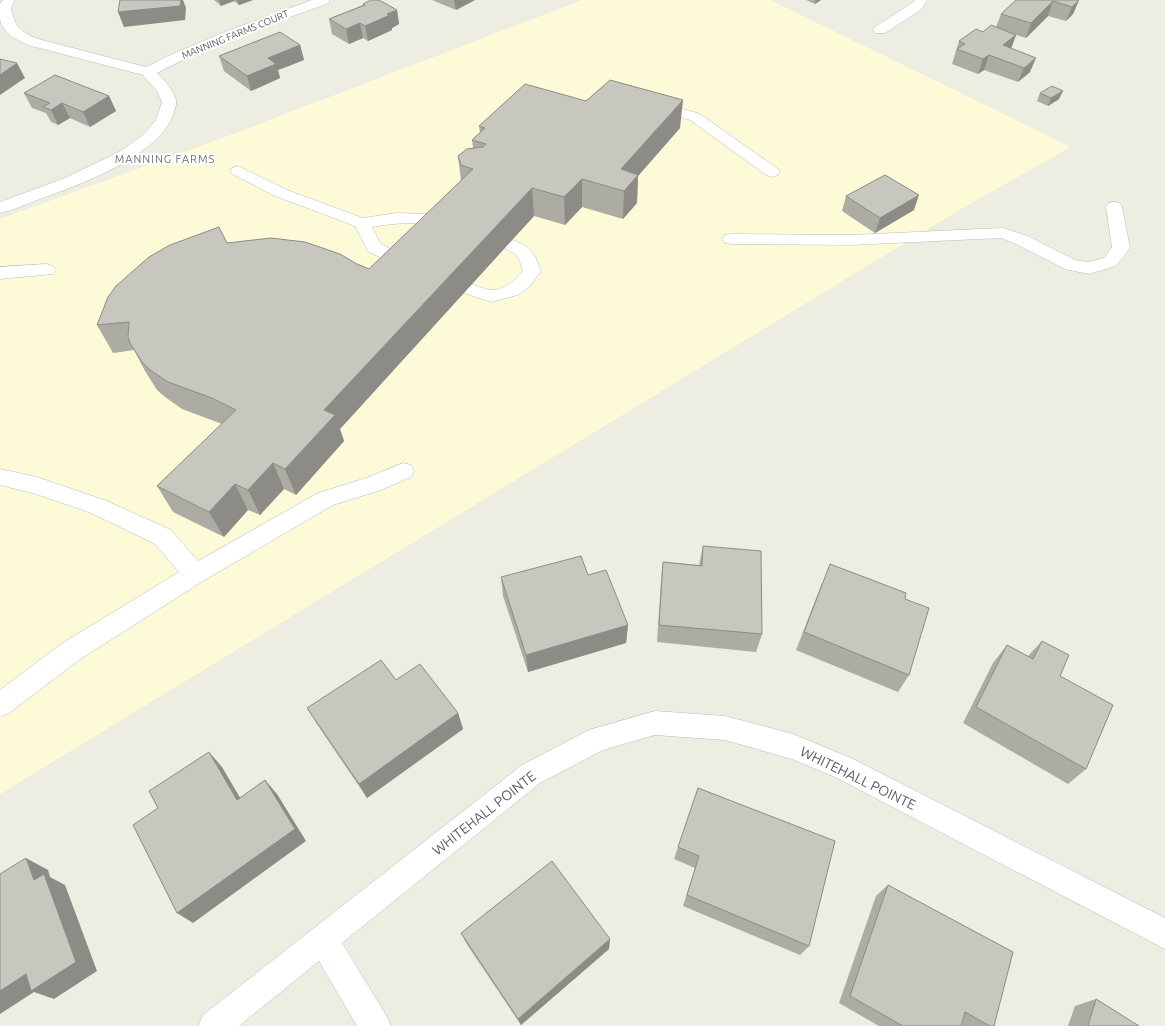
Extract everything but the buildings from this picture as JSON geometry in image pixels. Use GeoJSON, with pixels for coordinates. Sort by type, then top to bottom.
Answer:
{"type":"FeatureCollection","features":[{"type":"Feature","properties":{"kind":"street"},"geometry":{"type":"LineString","coordinates":[[0,208],[85,175],[128,154],[153,136],[165,117],[169,102],[161,86],[148,72],[33,42],[17,35],[7,25],[4,8],[9,0]]}},
{"type":"Feature","properties":{"kind":"street","name":"MANNING FARMS COURT"},"geometry":{"type":"LineString","coordinates":[[148,72],[225,37],[324,0]]}},
{"type":"Feature","properties":{"kind":"street"},"geometry":{"type":"LineString","coordinates":[[880,30],[917,6],[921,0]]}},
{"type":"Feature","properties":{"kind":"street"},"geometry":{"type":"LineString","coordinates":[[640,100],[695,117],[772,172]]}},
{"type":"Feature","properties":{"kind":"street"},"geometry":{"type":"LineString","coordinates":[[238,171],[281,193],[362,223],[397,218],[426,219],[448,226]]}},
{"type":"Feature","properties":{"kind":"street"},"geometry":{"type":"LineString","coordinates":[[731,239],[851,240],[1003,233],[1022,240],[1070,265],[1089,268],[1110,262],[1121,248],[1114,207]]}},
{"type":"Feature","properties":{"kind":"street"},"geometry":{"type":"LineString","coordinates":[[362,223],[374,247],[408,265]]}},
{"type":"Feature","properties":{"kind":"street"},"geometry":{"type":"LineString","coordinates":[[467,288],[491,296],[514,290],[524,282],[532,271],[527,257],[521,248],[508,244]]}},
{"type":"Feature","properties":{"kind":"street"},"geometry":{"type":"LineString","coordinates":[[0,273],[47,270]]}},
{"type":"Feature","properties":{"kind":"street"},"geometry":{"type":"LineString","coordinates":[[0,706],[70,652],[195,574],[326,499],[373,484],[403,471]]}},
{"type":"Feature","properties":{"kind":"street"},"geometry":{"type":"LineString","coordinates":[[0,477],[37,486],[99,507],[163,537],[195,574]]}},
{"type":"Feature","properties":{"kind":"street","name":"WHITEHALL POINTE"},"geometry":{"type":"LineString","coordinates":[[214,1026],[531,774],[598,739],[655,724],[725,728],[800,750],[844,768],[1165,934]]}},
{"type":"Feature","properties":{"kind":"street"},"geometry":{"type":"LineString","coordinates":[[323,940],[375,1026]]}},
{"type":"Feature","properties":{"kind":"shaded area"},"geometry":{"type":"Polygon","coordinates":[[[582,0],[770,0],[1071,147],[959,210],[0,794],[0,219],[236,133],[582,0]]]}},
{"type":"Feature","properties":{"kind":"district","name":"MANNING FARMS"},"geometry":{"type":"Point","coordinates":[165,159]}}]}
